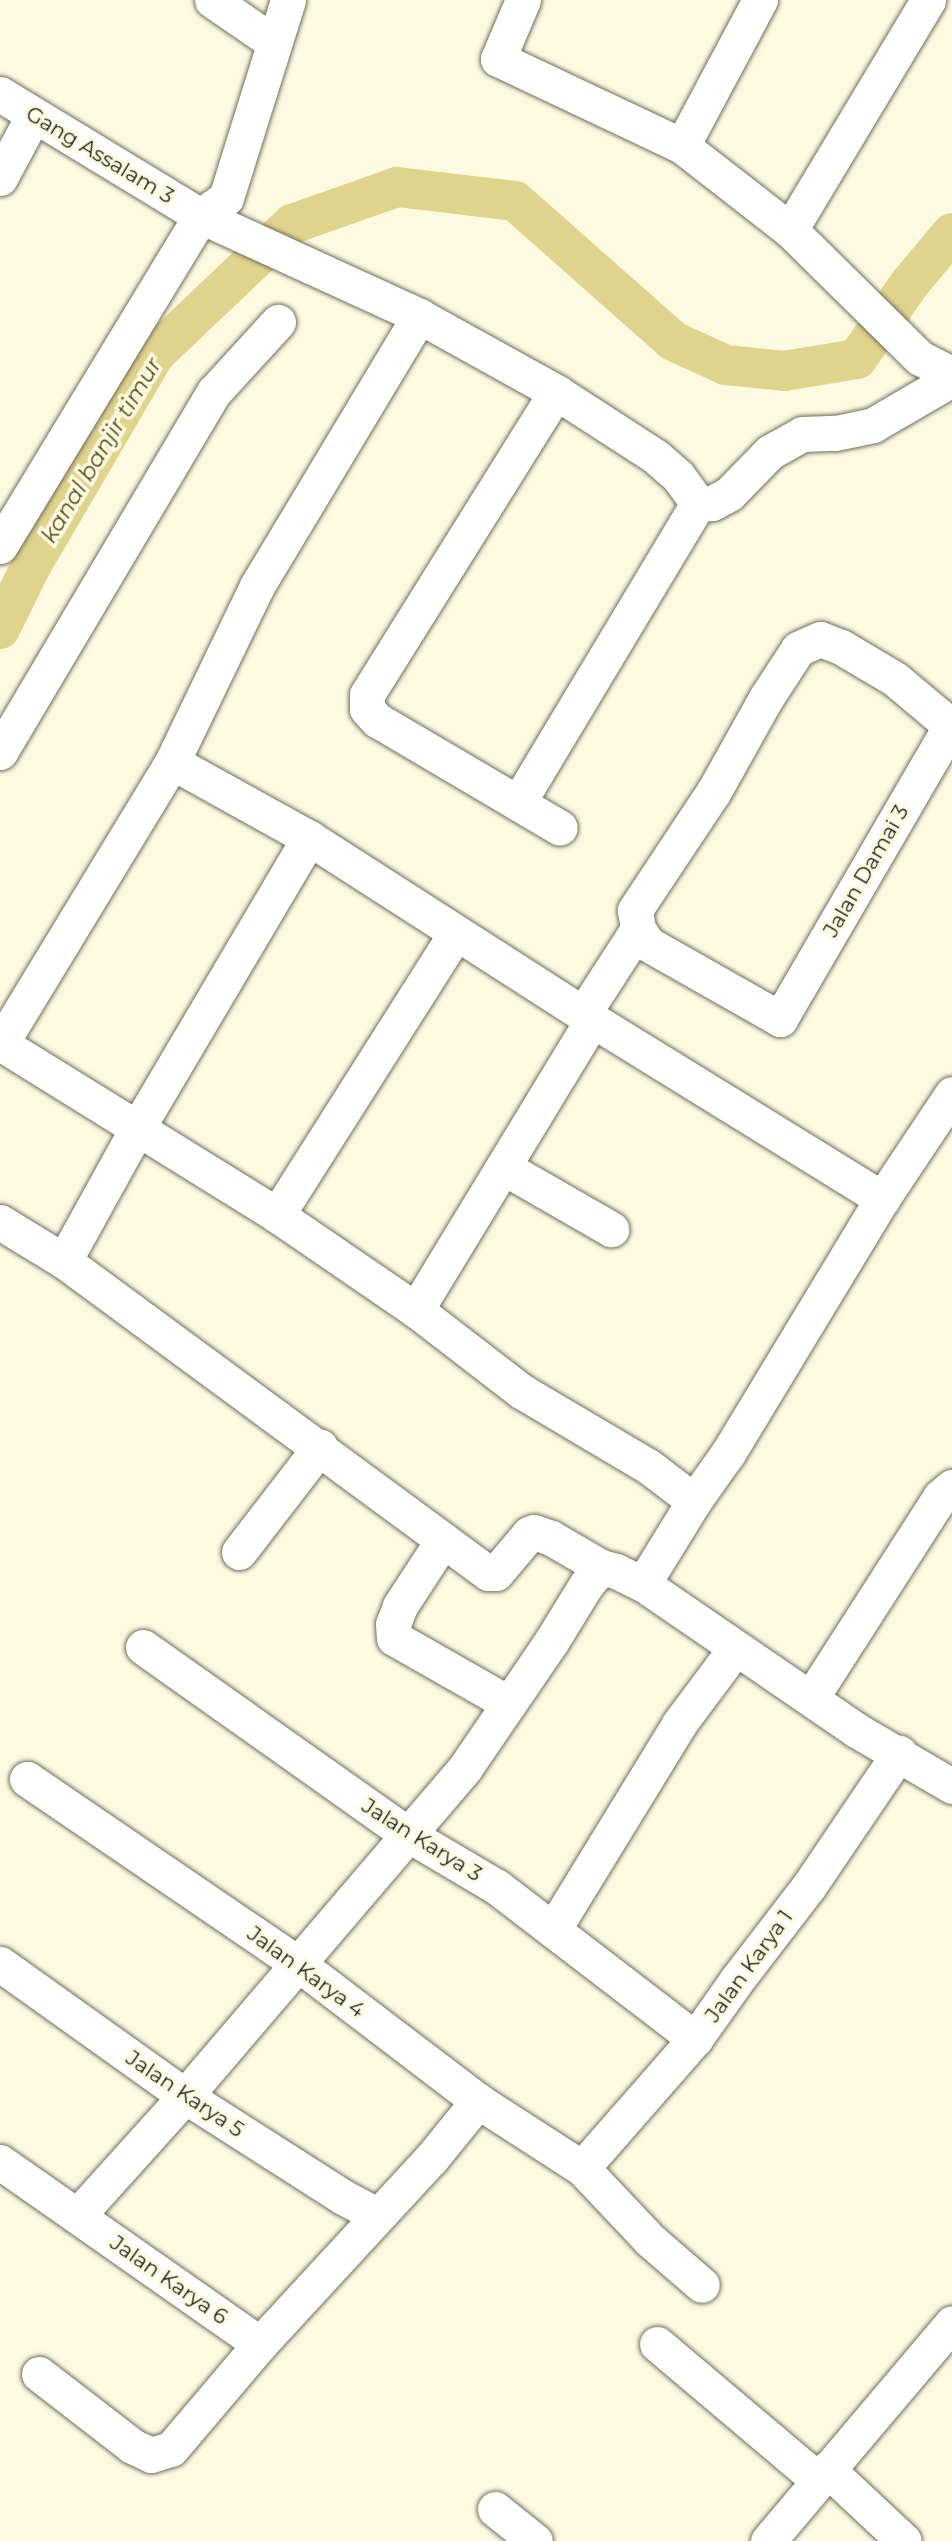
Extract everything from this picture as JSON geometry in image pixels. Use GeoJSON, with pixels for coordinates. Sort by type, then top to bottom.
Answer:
{"type":"FeatureCollection","features":[{"type":"Feature","properties":{"kind":"street"},"geometry":{"type":"LineString","coordinates":[[212,0],[273,42]]}},
{"type":"Feature","properties":{"kind":"street"},"geometry":{"type":"LineString","coordinates":[[0,547],[201,216],[226,198],[288,0]]}},
{"type":"Feature","properties":{"kind":"street"},"geometry":{"type":"LineString","coordinates":[[517,803],[698,504],[712,503],[729,494],[770,452],[802,435],[836,433],[873,425],[952,376],[920,358],[790,230],[682,146],[498,59],[523,0]]}},
{"type":"Feature","properties":{"kind":"street"},"geometry":{"type":"LineString","coordinates":[[682,146],[760,0]]}},
{"type":"Feature","properties":{"kind":"street"},"geometry":{"type":"LineString","coordinates":[[790,230],[928,0]]}},
{"type":"Feature","properties":{"kind":"street","name":"Gang Assalam 3"},"geometry":{"type":"LineString","coordinates":[[0,94],[201,216],[419,316],[556,392],[655,456],[678,476],[698,504]]}},
{"type":"Feature","properties":{"kind":"street"},"geometry":{"type":"LineString","coordinates":[[0,178],[33,116]]}},
{"type":"Feature","properties":{"kind":"street"},"geometry":{"type":"LineString","coordinates":[[419,316],[257,586],[172,762],[0,1044],[276,1214],[416,1310],[521,1391],[648,1466],[694,1501]]}},
{"type":"Feature","properties":{"kind":"street"},"geometry":{"type":"LineString","coordinates":[[0,752],[214,392],[278,322]]}},
{"type":"Feature","properties":{"kind":"street"},"geometry":{"type":"LineString","coordinates":[[556,392],[367,695],[367,709],[377,720],[560,828]]}},
{"type":"Feature","properties":{"kind":"street"},"geometry":{"type":"LineString","coordinates":[[416,1310],[503,1167],[638,929],[635,910],[714,791],[798,649],[820,639],[841,648],[895,679],[951,725]]}},
{"type":"Feature","properties":{"kind":"street","name":"Jalan Damai 3"},"geometry":{"type":"LineString","coordinates":[[638,929],[648,944],[780,1019],[951,725]]}},
{"type":"Feature","properties":{"kind":"street"},"geometry":{"type":"LineString","coordinates":[[172,762],[309,838],[587,1017],[882,1199]]}},
{"type":"Feature","properties":{"kind":"street"},"geometry":{"type":"LineString","coordinates":[[64,1261],[138,1127],[309,838]]}},
{"type":"Feature","properties":{"kind":"street"},"geometry":{"type":"LineString","coordinates":[[276,1214],[456,933]]}},
{"type":"Feature","properties":{"kind":"street"},"geometry":{"type":"LineString","coordinates":[[643,1584],[694,1501],[728,1453],[882,1199],[952,1094]]}},
{"type":"Feature","properties":{"kind":"street"},"geometry":{"type":"LineString","coordinates":[[503,1167],[611,1229]]}},
{"type":"Feature","properties":{"kind":"street"},"geometry":{"type":"LineString","coordinates":[[0,1222],[64,1261],[491,1574],[529,1534],[534,1532],[551,1538],[601,1567],[643,1584],[856,1730],[952,1786]]}},
{"type":"Feature","properties":{"kind":"street"},"geometry":{"type":"LineString","coordinates":[[239,1552],[320,1447]]}},
{"type":"Feature","properties":{"kind":"street"},"geometry":{"type":"LineString","coordinates":[[811,1698],[940,1497],[952,1487]]}},
{"type":"Feature","properties":{"kind":"street"},"geometry":{"type":"LineString","coordinates":[[443,1540],[400,1606],[393,1624],[394,1638],[508,1703]]}},
{"type":"Feature","properties":{"kind":"street"},"geometry":{"type":"LineString","coordinates":[[78,2215],[185,2096],[465,1769],[551,1643],[586,1585],[601,1567]]}},
{"type":"Feature","properties":{"kind":"street","name":"Jalan Karya 3"},"geometry":{"type":"LineString","coordinates":[[143,1647],[409,1835],[497,1888],[695,2039]]}},
{"type":"Feature","properties":{"kind":"street"},"geometry":{"type":"LineString","coordinates":[[553,1930],[679,1724],[735,1649]]}},
{"type":"Feature","properties":{"kind":"street","name":"Jalan Karya 1"},"geometry":{"type":"LineString","coordinates":[[582,2168],[695,2039],[736,1980],[809,1885],[899,1753]]}},
{"type":"Feature","properties":{"kind":"street","name":"Jalan Karya 4"},"geometry":{"type":"LineString","coordinates":[[27,1779],[297,1963],[478,2101],[582,2168],[651,2241],[702,2285]]}},
{"type":"Feature","properties":{"kind":"street","name":"Jalan Karya 5"},"geometry":{"type":"LineString","coordinates":[[0,1964],[185,2096],[343,2197],[377,2215]]}},
{"type":"Feature","properties":{"kind":"street"},"geometry":{"type":"LineString","coordinates":[[39,2374],[132,2446],[151,2455],[171,2449],[261,2344],[431,2159],[478,2101]]}},
{"type":"Feature","properties":{"kind":"street","name":"Jalan Karya 6"},"geometry":{"type":"LineString","coordinates":[[0,2162],[261,2344]]}},
{"type":"Feature","properties":{"kind":"street"},"geometry":{"type":"LineString","coordinates":[[768,2541],[952,2323]]}},
{"type":"Feature","properties":{"kind":"street"},"geometry":{"type":"LineString","coordinates":[[657,2344],[904,2541]]}},
{"type":"Feature","properties":{"kind":"street"},"geometry":{"type":"LineString","coordinates":[[495,2509],[535,2541]]}},
{"type":"Feature","properties":{"kind":"waterway","name":"kanal banjir timur"},"geometry":{"type":"LineString","coordinates":[[0,629],[31,566],[155,354],[292,224],[397,187],[515,201],[673,341],[726,365],[784,371],[857,359],[910,283],[952,233]]}}]}
